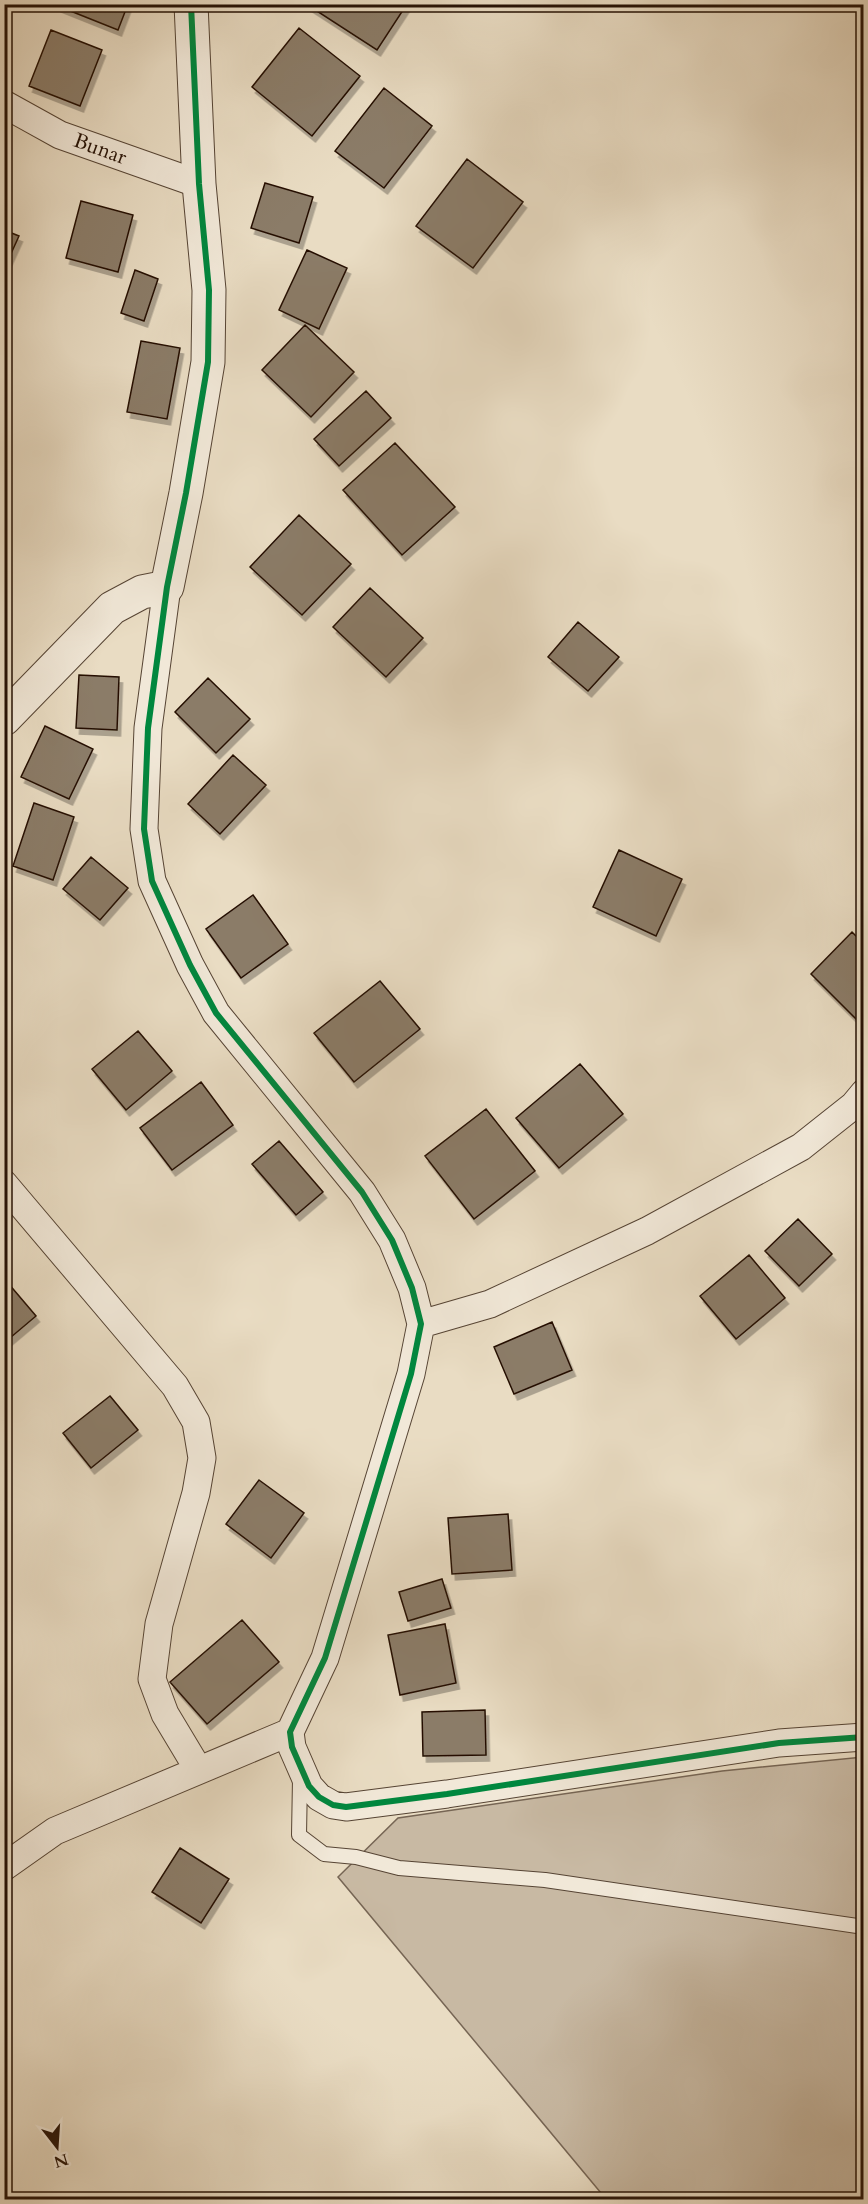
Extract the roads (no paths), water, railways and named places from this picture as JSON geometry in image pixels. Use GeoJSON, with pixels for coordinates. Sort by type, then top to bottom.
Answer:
{"type":"FeatureCollection","features":[{"type":"Feature","properties":{"kind":"street"},"geometry":{"type":"LineString","coordinates":[[191,4],[199,184],[209,290],[208,362],[186,493],[167,587],[147,750],[144,829],[152,881],[190,965],[216,1013],[362,1192],[392,1240],[412,1288],[420,1324],[411,1374],[325,1658],[290,1732],[292,1747],[301,1771],[309,1786],[319,1797],[333,1805],[346,1807],[447,1794],[779,1743],[864,1737]]}},
{"type":"Feature","properties":{"kind":"street","name":"Bunar"},"geometry":{"type":"LineString","coordinates":[[4,104],[60,135],[199,184]]}},
{"type":"Feature","properties":{"kind":"street"},"geometry":{"type":"LineString","coordinates":[[4,719],[112,608],[142,592],[167,587]]}},
{"type":"Feature","properties":{"kind":"street"},"geometry":{"type":"LineString","coordinates":[[420,1324],[490,1304],[647,1231],[801,1147],[864,1094]]}},
{"type":"Feature","properties":{"kind":"street"},"geometry":{"type":"LineString","coordinates":[[4,1184],[175,1386],[196,1422],[202,1458],[198,1481],[159,1624],[152,1678],[165,1714],[198,1769]]}},
{"type":"Feature","properties":{"kind":"street"},"geometry":{"type":"LineString","coordinates":[[4,1867],[55,1831],[290,1732]]}},
{"type":"Feature","properties":{"kind":"lane"},"geometry":{"type":"LineString","coordinates":[[301,1771],[299,1835],[324,1854],[356,1857],[399,1868],[545,1880],[864,1928]]}}]}
